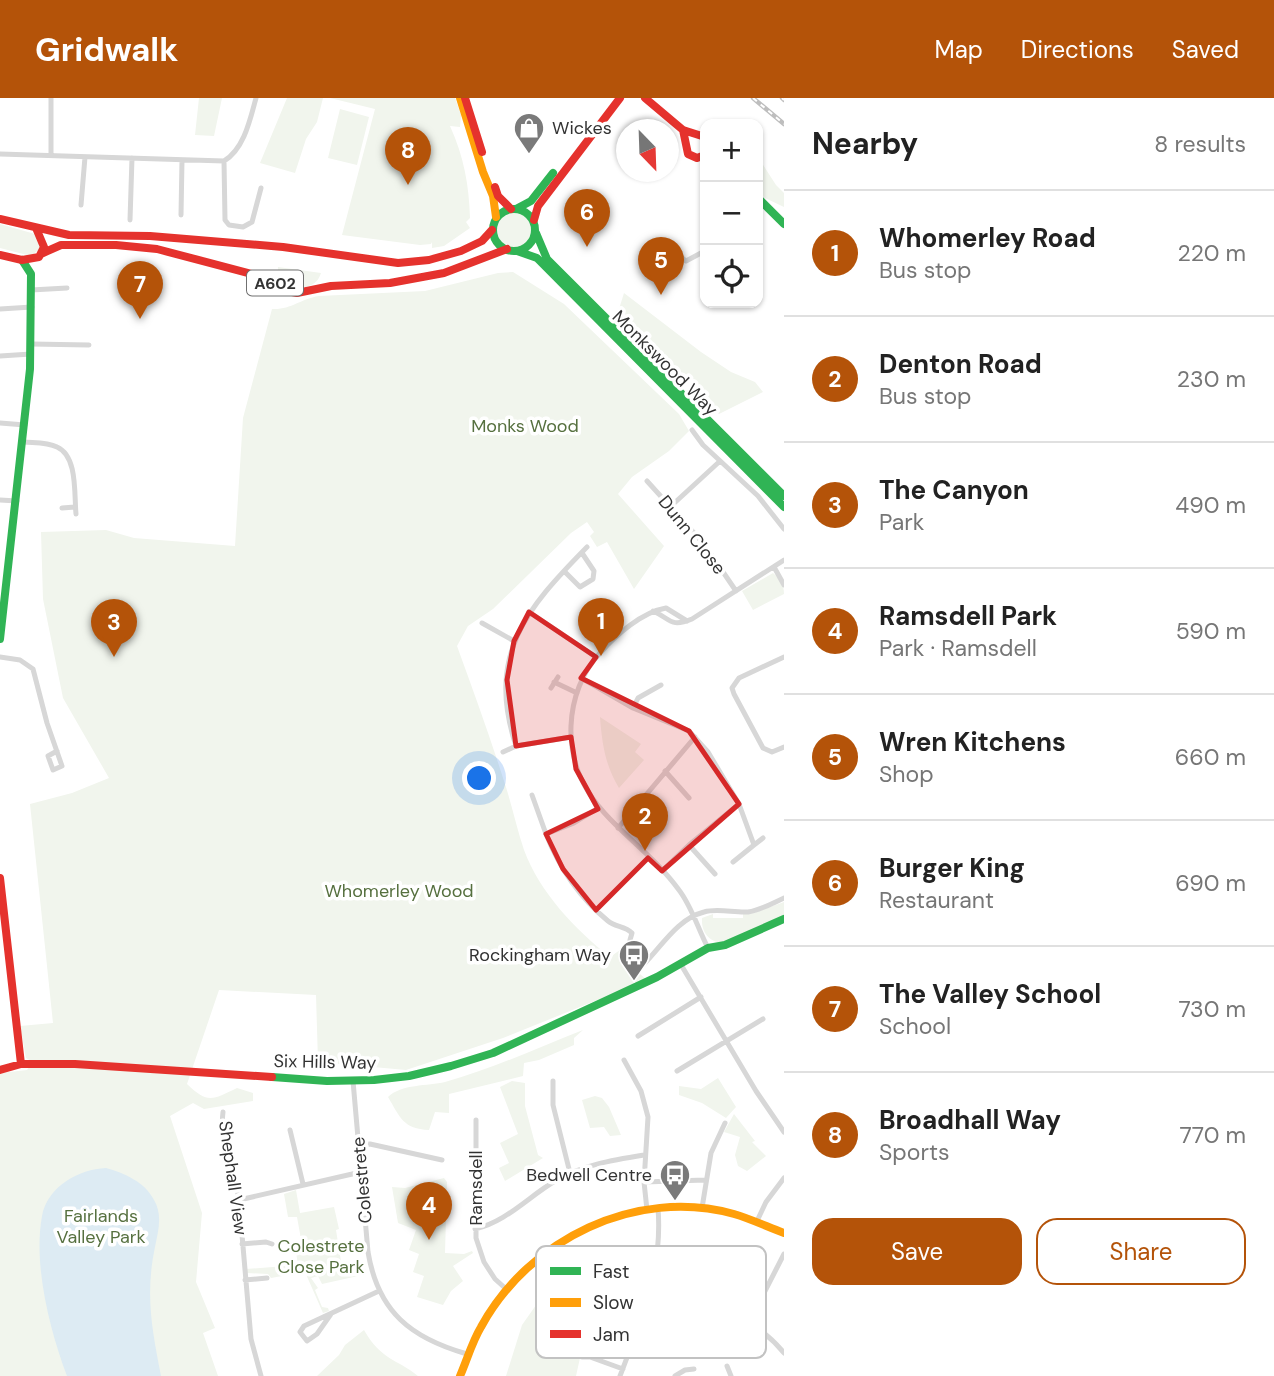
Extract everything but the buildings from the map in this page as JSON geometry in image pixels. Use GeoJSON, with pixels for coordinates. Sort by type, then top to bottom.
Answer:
{"type":"FeatureCollection","features":[{"type":"Feature","properties":{"kind":"main road"},"geometry":{"type":"LineString","coordinates":[[460,98],[493,196],[496,217],[492,230],[496,241],[507,249],[517,251],[529,243],[536,233],[534,220],[538,206],[615,99]]}},
{"type":"Feature","properties":{"kind":"main road"},"geometry":{"type":"LineString","coordinates":[[466,98],[487,170],[498,196],[534,220]]}},
{"type":"Feature","properties":{"kind":"main road"},"geometry":{"type":"LineString","coordinates":[[645,98],[684,130],[700,136]]}},
{"type":"Feature","properties":{"kind":"main road"},"geometry":{"type":"LineString","coordinates":[[496,217],[531,201],[615,99]]}},
{"type":"Feature","properties":{"kind":"main road"},"geometry":{"type":"LineString","coordinates":[[684,130],[686,150],[690,156],[700,157]]}},
{"type":"Feature","properties":{"kind":"main road"},"geometry":{"type":"LineString","coordinates":[[686,142],[693,135]]}},
{"type":"Feature","properties":{"kind":"main road"},"geometry":{"type":"LineString","coordinates":[[763,203],[784,224]]}},
{"type":"Feature","properties":{"kind":"main road"},"geometry":{"type":"LineString","coordinates":[[0,219],[36,228],[43,240],[41,255],[31,274],[31,349],[24,442],[2,597],[0,639]]}},
{"type":"Feature","properties":{"kind":"main road","name":"A602"},"geometry":{"type":"LineString","coordinates":[[36,228],[79,236],[150,236],[293,248],[398,263],[429,260],[461,251],[482,241],[492,230]]}},
{"type":"Feature","properties":{"kind":"main road","name":"Monkswood Way"},"geometry":{"type":"LineString","coordinates":[[536,233],[547,259],[784,496]]}},
{"type":"Feature","properties":{"kind":"main road","name":"A602"},"geometry":{"type":"LineString","coordinates":[[41,255],[61,245],[116,245],[157,249],[263,277],[287,291],[297,293],[331,286],[390,283],[444,273],[507,249]]}},
{"type":"Feature","properties":{"kind":"main road","name":"Monkswood Way"},"geometry":{"type":"LineString","coordinates":[[517,251],[537,258],[784,507]]}},
{"type":"Feature","properties":{"kind":"main road"},"geometry":{"type":"LineString","coordinates":[[0,255],[22,260],[41,255]]}},
{"type":"Feature","properties":{"kind":"main road"},"geometry":{"type":"LineString","coordinates":[[22,260],[31,274]]}},
{"type":"Feature","properties":{"kind":"main road"},"geometry":{"type":"LineString","coordinates":[[0,878],[21,1064]]}},
{"type":"Feature","properties":{"kind":"main road","name":"Six Hills Way"},"geometry":{"type":"LineString","coordinates":[[0,1070],[21,1064],[106,1065],[299,1080],[353,1081],[433,1071],[493,1053],[682,967],[708,948],[725,945],[784,919]]}},
{"type":"Feature","properties":{"kind":"main road"},"geometry":{"type":"LineString","coordinates":[[554,1246],[574,1233],[609,1219],[658,1208],[702,1208],[738,1214],[784,1233]]}},
{"type":"Feature","properties":{"kind":"main road"},"geometry":{"type":"LineString","coordinates":[[460,1376],[467,1354],[488,1311],[505,1288],[536,1259]]}},
{"type":"Feature","properties":{"kind":"street"},"geometry":{"type":"LineString","coordinates":[[51,98],[51,155]]}},
{"type":"Feature","properties":{"kind":"street"},"geometry":{"type":"LineString","coordinates":[[256,98],[250,122],[239,145],[224,161],[225,220],[235,227],[250,224],[254,219],[261,188]]}},
{"type":"Feature","properties":{"kind":"street"},"geometry":{"type":"LineString","coordinates":[[0,154],[224,161]]}},
{"type":"Feature","properties":{"kind":"street"},"geometry":{"type":"LineString","coordinates":[[81,205],[85,157]]}},
{"type":"Feature","properties":{"kind":"street"},"geometry":{"type":"LineString","coordinates":[[130,220],[132,158]]}},
{"type":"Feature","properties":{"kind":"street"},"geometry":{"type":"LineString","coordinates":[[181,215],[182,160]]}},
{"type":"Feature","properties":{"kind":"street"},"geometry":{"type":"LineString","coordinates":[[669,248],[686,261],[700,254]]}},
{"type":"Feature","properties":{"kind":"street"},"geometry":{"type":"LineString","coordinates":[[31,290],[67,288]]}},
{"type":"Feature","properties":{"kind":"street"},"geometry":{"type":"LineString","coordinates":[[0,309],[32,307]]}},
{"type":"Feature","properties":{"kind":"street"},"geometry":{"type":"LineString","coordinates":[[0,356],[31,349],[89,345]]}},
{"type":"Feature","properties":{"kind":"street"},"geometry":{"type":"LineString","coordinates":[[0,424],[25,425]]}},
{"type":"Feature","properties":{"kind":"street"},"geometry":{"type":"LineString","coordinates":[[699,439],[709,429]]}},
{"type":"Feature","properties":{"kind":"street"},"geometry":{"type":"LineString","coordinates":[[692,430],[719,462],[758,496],[784,529]]}},
{"type":"Feature","properties":{"kind":"street"},"geometry":{"type":"LineString","coordinates":[[24,442],[57,446],[67,454],[76,510],[62,508]]}},
{"type":"Feature","properties":{"kind":"street"},"geometry":{"type":"LineString","coordinates":[[670,507],[719,462]]}},
{"type":"Feature","properties":{"kind":"street","name":"Dunn Close"},"geometry":{"type":"LineString","coordinates":[[647,481],[704,544],[736,591]]}},
{"type":"Feature","properties":{"kind":"street"},"geometry":{"type":"LineString","coordinates":[[0,500],[17,501]]}},
{"type":"Feature","properties":{"kind":"street"},"geometry":{"type":"LineString","coordinates":[[516,746],[508,718],[506,698],[514,641],[529,612],[587,547]]}},
{"type":"Feature","properties":{"kind":"street"},"geometry":{"type":"LineString","coordinates":[[564,571],[580,587],[593,579],[593,571],[582,553]]}},
{"type":"Feature","properties":{"kind":"street"},"geometry":{"type":"LineString","coordinates":[[653,611],[671,623],[687,621],[784,560]]}},
{"type":"Feature","properties":{"kind":"street"},"geometry":{"type":"LineString","coordinates":[[774,567],[784,585]]}},
{"type":"Feature","properties":{"kind":"street"},"geometry":{"type":"LineString","coordinates":[[687,621],[666,608],[653,611],[616,637],[596,657],[583,679],[571,717],[571,737],[576,769],[598,808],[679,889],[708,948]]}},
{"type":"Feature","properties":{"kind":"street"},"geometry":{"type":"LineString","coordinates":[[529,612],[596,657]]}},
{"type":"Feature","properties":{"kind":"street"},"geometry":{"type":"LineString","coordinates":[[482,622],[514,641]]}},
{"type":"Feature","properties":{"kind":"street"},"geometry":{"type":"LineString","coordinates":[[0,657],[20,660],[33,669],[57,751]]}},
{"type":"Feature","properties":{"kind":"street"},"geometry":{"type":"LineString","coordinates":[[784,657],[739,678],[733,684],[733,691],[765,750],[774,752],[784,747]]}},
{"type":"Feature","properties":{"kind":"street"},"geometry":{"type":"LineString","coordinates":[[583,679],[633,708],[679,725],[695,737],[708,752],[739,804],[754,845]]}},
{"type":"Feature","properties":{"kind":"street"},"geometry":{"type":"LineString","coordinates":[[554,682],[577,693]]}},
{"type":"Feature","properties":{"kind":"street"},"geometry":{"type":"LineString","coordinates":[[633,708],[638,698],[661,685]]}},
{"type":"Feature","properties":{"kind":"street"},"geometry":{"type":"LineString","coordinates":[[503,752],[516,746],[571,737]]}},
{"type":"Feature","properties":{"kind":"street"},"geometry":{"type":"LineString","coordinates":[[618,828],[695,737]]}},
{"type":"Feature","properties":{"kind":"street"},"geometry":{"type":"LineString","coordinates":[[665,771],[689,798]]}},
{"type":"Feature","properties":{"kind":"street"},"geometry":{"type":"LineString","coordinates":[[532,795],[546,834],[563,869],[596,910],[612,924],[629,929],[632,933],[630,940]]}},
{"type":"Feature","properties":{"kind":"street"},"geometry":{"type":"LineString","coordinates":[[662,871],[739,804]]}},
{"type":"Feature","properties":{"kind":"street"},"geometry":{"type":"LineString","coordinates":[[546,834],[574,823],[598,808]]}},
{"type":"Feature","properties":{"kind":"street"},"geometry":{"type":"LineString","coordinates":[[733,862],[763,838]]}},
{"type":"Feature","properties":{"kind":"street"},"geometry":{"type":"LineString","coordinates":[[689,845],[715,874]]}},
{"type":"Feature","properties":{"kind":"street"},"geometry":{"type":"LineString","coordinates":[[596,910],[648,858]]}},
{"type":"Feature","properties":{"kind":"street"},"geometry":{"type":"LineString","coordinates":[[643,965],[661,948],[674,930],[693,917],[710,911],[753,911],[784,898]]}},
{"type":"Feature","properties":{"kind":"street"},"geometry":{"type":"LineString","coordinates":[[682,967],[756,1091],[784,1132]]}},
{"type":"Feature","properties":{"kind":"street"},"geometry":{"type":"LineString","coordinates":[[638,1036],[701,997]]}},
{"type":"Feature","properties":{"kind":"street"},"geometry":{"type":"LineString","coordinates":[[677,1071],[764,1020]]}},
{"type":"Feature","properties":{"kind":"street"},"geometry":{"type":"LineString","coordinates":[[624,1060],[641,1091],[648,1117],[644,1182],[647,1210]]}},
{"type":"Feature","properties":{"kind":"street","name":"Colestrete"},"geometry":{"type":"LineString","coordinates":[[353,1081],[369,1252],[379,1291],[394,1314],[407,1326],[427,1339],[467,1354]]}},
{"type":"Feature","properties":{"kind":"street"},"geometry":{"type":"LineString","coordinates":[[554,1081],[553,1105],[570,1173]]}},
{"type":"Feature","properties":{"kind":"street","name":"Shephall View"},"geometry":{"type":"LineString","coordinates":[[223,1112],[225,1154],[236,1182],[239,1200],[251,1339],[261,1376]]}},
{"type":"Feature","properties":{"kind":"street","name":"Ramsdell"},"geometry":{"type":"LineString","coordinates":[[476,1120],[475,1228],[478,1250],[495,1279],[505,1288]]}},
{"type":"Feature","properties":{"kind":"street"},"geometry":{"type":"LineString","coordinates":[[702,1208],[711,1153],[725,1124]]}},
{"type":"Feature","properties":{"kind":"street"},"geometry":{"type":"LineString","coordinates":[[290,1130],[303,1184]]}},
{"type":"Feature","properties":{"kind":"street"},"geometry":{"type":"LineString","coordinates":[[359,1145],[370,1144],[442,1160]]}},
{"type":"Feature","properties":{"kind":"street"},"geometry":{"type":"LineString","coordinates":[[475,1228],[500,1221],[533,1195],[570,1173],[608,1161],[645,1155]]}},
{"type":"Feature","properties":{"kind":"street"},"geometry":{"type":"LineString","coordinates":[[239,1200],[361,1171]]}},
{"type":"Feature","properties":{"kind":"street"},"geometry":{"type":"LineString","coordinates":[[757,1221],[766,1202],[784,1178]]}},
{"type":"Feature","properties":{"kind":"street"},"geometry":{"type":"LineString","coordinates":[[644,1182],[705,1180]]}},
{"type":"Feature","properties":{"kind":"street"},"geometry":{"type":"LineString","coordinates":[[657,1246],[658,1208]]}},
{"type":"Feature","properties":{"kind":"street","name":"Shephall View"},"geometry":{"type":"LineString","coordinates":[[242,1244],[272,1244]]}},
{"type":"Feature","properties":{"kind":"street"},"geometry":{"type":"LineString","coordinates":[[766,1289],[784,1254]]}},
{"type":"Feature","properties":{"kind":"street"},"geometry":{"type":"LineString","coordinates":[[245,1280],[267,1278]]}},
{"type":"Feature","properties":{"kind":"street"},"geometry":{"type":"LineString","coordinates":[[331,1314],[317,1334],[307,1341],[300,1332],[304,1326],[379,1291]]}},
{"type":"Feature","properties":{"kind":"street"},"geometry":{"type":"LineString","coordinates":[[766,1336],[784,1353]]}},
{"type":"Feature","properties":{"kind":"street"},"geometry":{"type":"LineString","coordinates":[[592,1358],[622,1373]]}},
{"type":"Feature","properties":{"kind":"street"},"geometry":{"type":"LineString","coordinates":[[727,1366],[731,1376]]}},
{"type":"Feature","properties":{"kind":"street"},"geometry":{"type":"LineString","coordinates":[[675,1376],[694,1369]]}},
{"type":"Feature","properties":{"kind":"highlighted area"},"geometry":{"type":"Polygon","coordinates":[[[529,612],[596,657],[581,678],[689,731],[739,804],[662,871],[648,858],[596,910],[563,869],[546,834],[598,809],[576,769],[571,737],[516,746],[507,680],[514,641],[529,612]]]}},
{"type":"Feature","properties":{"kind":"green space"},"geometry":{"type":"Polygon","coordinates":[[[199,98],[222,98],[214,136],[195,135],[199,98]]]}},
{"type":"Feature","properties":{"kind":"green space"},"geometry":{"type":"Polygon","coordinates":[[[287,98],[323,98],[317,122],[306,139],[295,173],[260,163],[287,98]]]}},
{"type":"Feature","properties":{"kind":"green space"},"geometry":{"type":"Polygon","coordinates":[[[330,98],[455,98],[461,115],[460,127],[450,126],[465,171],[470,218],[466,222],[470,228],[444,246],[432,248],[432,242],[420,245],[342,235],[375,109],[330,98]]]}},
{"type":"Feature","properties":{"kind":"green space"},"geometry":{"type":"Polygon","coordinates":[[[340,109],[369,117],[357,165],[328,158],[340,109]]]}},
{"type":"Feature","properties":{"kind":"green space"},"geometry":{"type":"Polygon","coordinates":[[[763,165],[784,193],[784,207],[765,198],[763,165]]]}},
{"type":"Feature","properties":{"kind":"green space"},"geometry":{"type":"Polygon","coordinates":[[[513,212],[525,218],[531,230],[525,242],[513,248],[501,242],[495,230],[501,218],[513,212]]]}},
{"type":"Feature","properties":{"kind":"green space"},"geometry":{"type":"Polygon","coordinates":[[[0,224],[35,234],[42,247],[31,256],[0,248],[0,224]]]}},
{"type":"Feature","properties":{"kind":"green space"},"geometry":{"type":"Polygon","coordinates":[[[278,267],[321,273],[314,283],[295,289],[285,283],[278,267]]]}},
{"type":"Feature","properties":{"kind":"green space"},"geometry":{"type":"Polygon","coordinates":[[[513,272],[564,304],[679,414],[689,431],[669,451],[632,477],[618,494],[664,546],[634,589],[607,542],[597,547],[590,536],[594,532],[587,522],[571,533],[493,609],[468,626],[457,646],[498,762],[524,850],[539,881],[584,935],[610,957],[620,950],[633,968],[647,980],[503,1038],[406,1070],[318,1062],[316,995],[219,990],[187,1084],[200,1095],[210,1098],[237,1088],[253,1093],[253,1101],[204,1109],[193,1103],[170,1116],[202,1213],[196,1282],[215,1328],[203,1333],[218,1376],[0,1376],[0,1073],[27,1070],[33,1062],[26,1058],[20,1026],[53,1023],[30,804],[72,793],[109,778],[63,698],[43,599],[41,532],[106,530],[134,538],[235,546],[243,418],[272,309],[285,308],[319,296],[425,291],[498,273],[513,272]]]}},
{"type":"Feature","properties":{"kind":"green space"},"geometry":{"type":"Polygon","coordinates":[[[624,293],[701,352],[731,372],[755,382],[763,392],[719,414],[619,309],[624,293]]]}},
{"type":"Feature","properties":{"kind":"green space"},"geometry":{"type":"Polygon","coordinates":[[[773,573],[781,582],[784,594],[753,610],[742,591],[773,573]]]}},
{"type":"Feature","properties":{"kind":"green space"},"geometry":{"type":"Polygon","coordinates":[[[600,717],[641,744],[635,752],[644,760],[619,788],[605,754],[600,717]]]}},
{"type":"Feature","properties":{"kind":"green space"},"geometry":{"type":"Polygon","coordinates":[[[784,902],[784,916],[725,943],[711,939],[703,928],[702,918],[713,914],[713,918],[743,918],[743,914],[754,913],[784,902]]]}},
{"type":"Feature","properties":{"kind":"green space"},"geometry":{"type":"Polygon","coordinates":[[[583,1030],[574,1038],[574,1045],[539,1060],[524,1063],[523,1076],[449,1094],[449,1113],[435,1112],[429,1130],[413,1127],[403,1121],[388,1097],[407,1088],[445,1082],[480,1071],[583,1030]]]}},
{"type":"Feature","properties":{"kind":"green space"},"geometry":{"type":"Polygon","coordinates":[[[718,1078],[736,1107],[726,1118],[702,1103],[679,1095],[679,1086],[701,1089],[718,1078]]]}},
{"type":"Feature","properties":{"kind":"green space"},"geometry":{"type":"Polygon","coordinates":[[[512,1081],[525,1083],[525,1106],[538,1155],[543,1158],[505,1181],[499,1168],[509,1163],[500,1143],[518,1134],[500,1087],[512,1081]]]}},
{"type":"Feature","properties":{"kind":"green space"},"geometry":{"type":"Polygon","coordinates":[[[595,1096],[602,1098],[609,1107],[621,1135],[610,1136],[604,1127],[590,1128],[582,1100],[595,1096]]]}},
{"type":"Feature","properties":{"kind":"green space"},"geometry":{"type":"Polygon","coordinates":[[[734,1114],[755,1141],[752,1142],[766,1156],[747,1171],[738,1166],[735,1155],[740,1137],[724,1132],[734,1114]]]}},
{"type":"Feature","properties":{"kind":"green space"},"geometry":{"type":"Polygon","coordinates":[[[444,1178],[447,1182],[445,1253],[473,1253],[453,1266],[463,1281],[451,1291],[443,1305],[417,1297],[424,1276],[413,1272],[419,1254],[409,1250],[416,1230],[398,1223],[392,1187],[405,1188],[444,1178]]]}},
{"type":"Feature","properties":{"kind":"green space","name":"Colestrete Close Park"},"geometry":{"type":"Polygon","coordinates":[[[296,1190],[300,1213],[334,1207],[343,1274],[366,1269],[367,1274],[322,1284],[318,1276],[311,1278],[318,1288],[315,1290],[322,1307],[328,1308],[329,1311],[323,1313],[305,1272],[271,1278],[268,1274],[247,1273],[246,1269],[298,1265],[296,1252],[303,1250],[297,1217],[288,1217],[284,1194],[296,1190]]]}},
{"type":"Feature","properties":{"kind":"green space"},"geometry":{"type":"Polygon","coordinates":[[[536,1305],[536,1358],[580,1358],[576,1376],[506,1376],[522,1325],[536,1305]]]}},
{"type":"Feature","properties":{"kind":"green space"},"geometry":{"type":"Polygon","coordinates":[[[364,1330],[383,1353],[418,1376],[317,1376],[339,1355],[345,1345],[364,1330]]]}},
{"type":"Feature","properties":{"kind":"shaded area"},"geometry":{"type":"Polygon","coordinates":[[[106,1168],[140,1183],[157,1206],[159,1224],[150,1296],[161,1376],[67,1376],[49,1319],[40,1255],[45,1206],[57,1188],[75,1176],[106,1168]]]}},
{"type":"Feature","properties":{"kind":"railway"},"geometry":{"type":"LineString","coordinates":[[753,98],[784,124]]}},
{"type":"Feature","properties":{"kind":"traffic: fast"},"geometry":{"type":"LineString","coordinates":[[516,209],[531,201],[553,173]]}},
{"type":"Feature","properties":{"kind":"traffic: fast"},"geometry":{"type":"LineString","coordinates":[[763,203],[784,224]]}},
{"type":"Feature","properties":{"kind":"traffic: fast"},"geometry":{"type":"LineString","coordinates":[[514,209],[529,215],[535,230],[529,245],[514,251],[499,245],[493,230],[499,215],[514,209]]}},
{"type":"Feature","properties":{"kind":"traffic: fast"},"geometry":{"type":"LineString","coordinates":[[536,233],[547,259],[784,496]]}},
{"type":"Feature","properties":{"kind":"traffic: fast"},"geometry":{"type":"LineString","coordinates":[[517,251],[537,258],[784,507]]}},
{"type":"Feature","properties":{"kind":"traffic: fast"},"geometry":{"type":"LineString","coordinates":[[0,639],[30,369],[31,274],[22,260]]}},
{"type":"Feature","properties":{"kind":"traffic: fast"},"geometry":{"type":"LineString","coordinates":[[272,1077],[327,1081],[374,1080],[409,1076],[451,1066],[493,1053],[657,977],[708,948],[725,945],[784,919]]}},
{"type":"Feature","properties":{"kind":"traffic: slow"},"geometry":{"type":"LineString","coordinates":[[460,98],[493,196],[496,217]]}},
{"type":"Feature","properties":{"kind":"traffic: slow"},"geometry":{"type":"LineString","coordinates":[[555,1246],[589,1227],[624,1215],[660,1208],[697,1207],[734,1214],[784,1233]]}},
{"type":"Feature","properties":{"kind":"traffic: slow"},"geometry":{"type":"LineString","coordinates":[[460,1376],[478,1333],[502,1296],[536,1261]]}},
{"type":"Feature","properties":{"kind":"traffic: jam"},"geometry":{"type":"LineString","coordinates":[[465,98],[482,152]]}},
{"type":"Feature","properties":{"kind":"traffic: jam"},"geometry":{"type":"LineString","coordinates":[[534,220],[538,206],[620,98]]}},
{"type":"Feature","properties":{"kind":"traffic: jam"},"geometry":{"type":"LineString","coordinates":[[645,98],[683,130],[700,135]]}},
{"type":"Feature","properties":{"kind":"traffic: jam"},"geometry":{"type":"LineString","coordinates":[[683,130],[688,154],[700,157]]}},
{"type":"Feature","properties":{"kind":"traffic: jam"},"geometry":{"type":"LineString","coordinates":[[495,187],[498,196],[511,209]]}},
{"type":"Feature","properties":{"kind":"traffic: jam"},"geometry":{"type":"LineString","coordinates":[[0,219],[69,235],[150,236],[283,247],[398,263],[429,260],[461,251],[482,241],[492,230]]}},
{"type":"Feature","properties":{"kind":"traffic: jam"},"geometry":{"type":"LineString","coordinates":[[0,255],[22,260],[39,257],[44,247],[36,228]]}},
{"type":"Feature","properties":{"kind":"traffic: jam"},"geometry":{"type":"LineString","coordinates":[[43,253],[61,245],[116,245],[157,249],[263,277],[287,291],[297,293],[331,286],[390,283],[444,273],[507,249]]}},
{"type":"Feature","properties":{"kind":"traffic: jam"},"geometry":{"type":"LineString","coordinates":[[0,878],[21,1064]]}},
{"type":"Feature","properties":{"kind":"traffic: jam"},"geometry":{"type":"LineString","coordinates":[[0,1070],[21,1064],[75,1064],[272,1077]]}},
{"type":"Feature","properties":{"kind":"place","name":"Wickes"},"geometry":{"type":"Point","coordinates":[529,155]}},
{"type":"Feature","properties":{"kind":"place","name":"Broadhall Way"},"geometry":{"type":"Point","coordinates":[408,185]}},
{"type":"Feature","properties":{"kind":"place","name":"Burger King"},"geometry":{"type":"Point","coordinates":[587,247]}},
{"type":"Feature","properties":{"kind":"place","name":"Wren Kitchens"},"geometry":{"type":"Point","coordinates":[661,295]}},
{"type":"Feature","properties":{"kind":"place","name":"The Valley School"},"geometry":{"type":"Point","coordinates":[140,319]}},
{"type":"Feature","properties":{"kind":"place","name":"Whomerley Road"},"geometry":{"type":"Point","coordinates":[601,656]}},
{"type":"Feature","properties":{"kind":"place","name":"The Canyon"},"geometry":{"type":"Point","coordinates":[114,657]}},
{"type":"Feature","properties":{"kind":"place","name":"Denton Road"},"geometry":{"type":"Point","coordinates":[645,851]}},
{"type":"Feature","properties":{"kind":"place","name":"Rockingham Way"},"geometry":{"type":"Point","coordinates":[634,982]}},
{"type":"Feature","properties":{"kind":"place","name":"Bedwell Centre"},"geometry":{"type":"Point","coordinates":[675,1202]}},
{"type":"Feature","properties":{"kind":"place","name":"Ramsdell Park"},"geometry":{"type":"Point","coordinates":[429,1240]}},
{"type":"Feature","properties":{"kind":"park label","name":"Monks Wood"},"geometry":{"type":"Point","coordinates":[525,426]}},
{"type":"Feature","properties":{"kind":"park label","name":"Whomerley Wood"},"geometry":{"type":"Point","coordinates":[399,891]}},
{"type":"Feature","properties":{"kind":"park label","name":"Fairlands Valley Park"},"geometry":{"type":"Point","coordinates":[101,1226]}}]}
